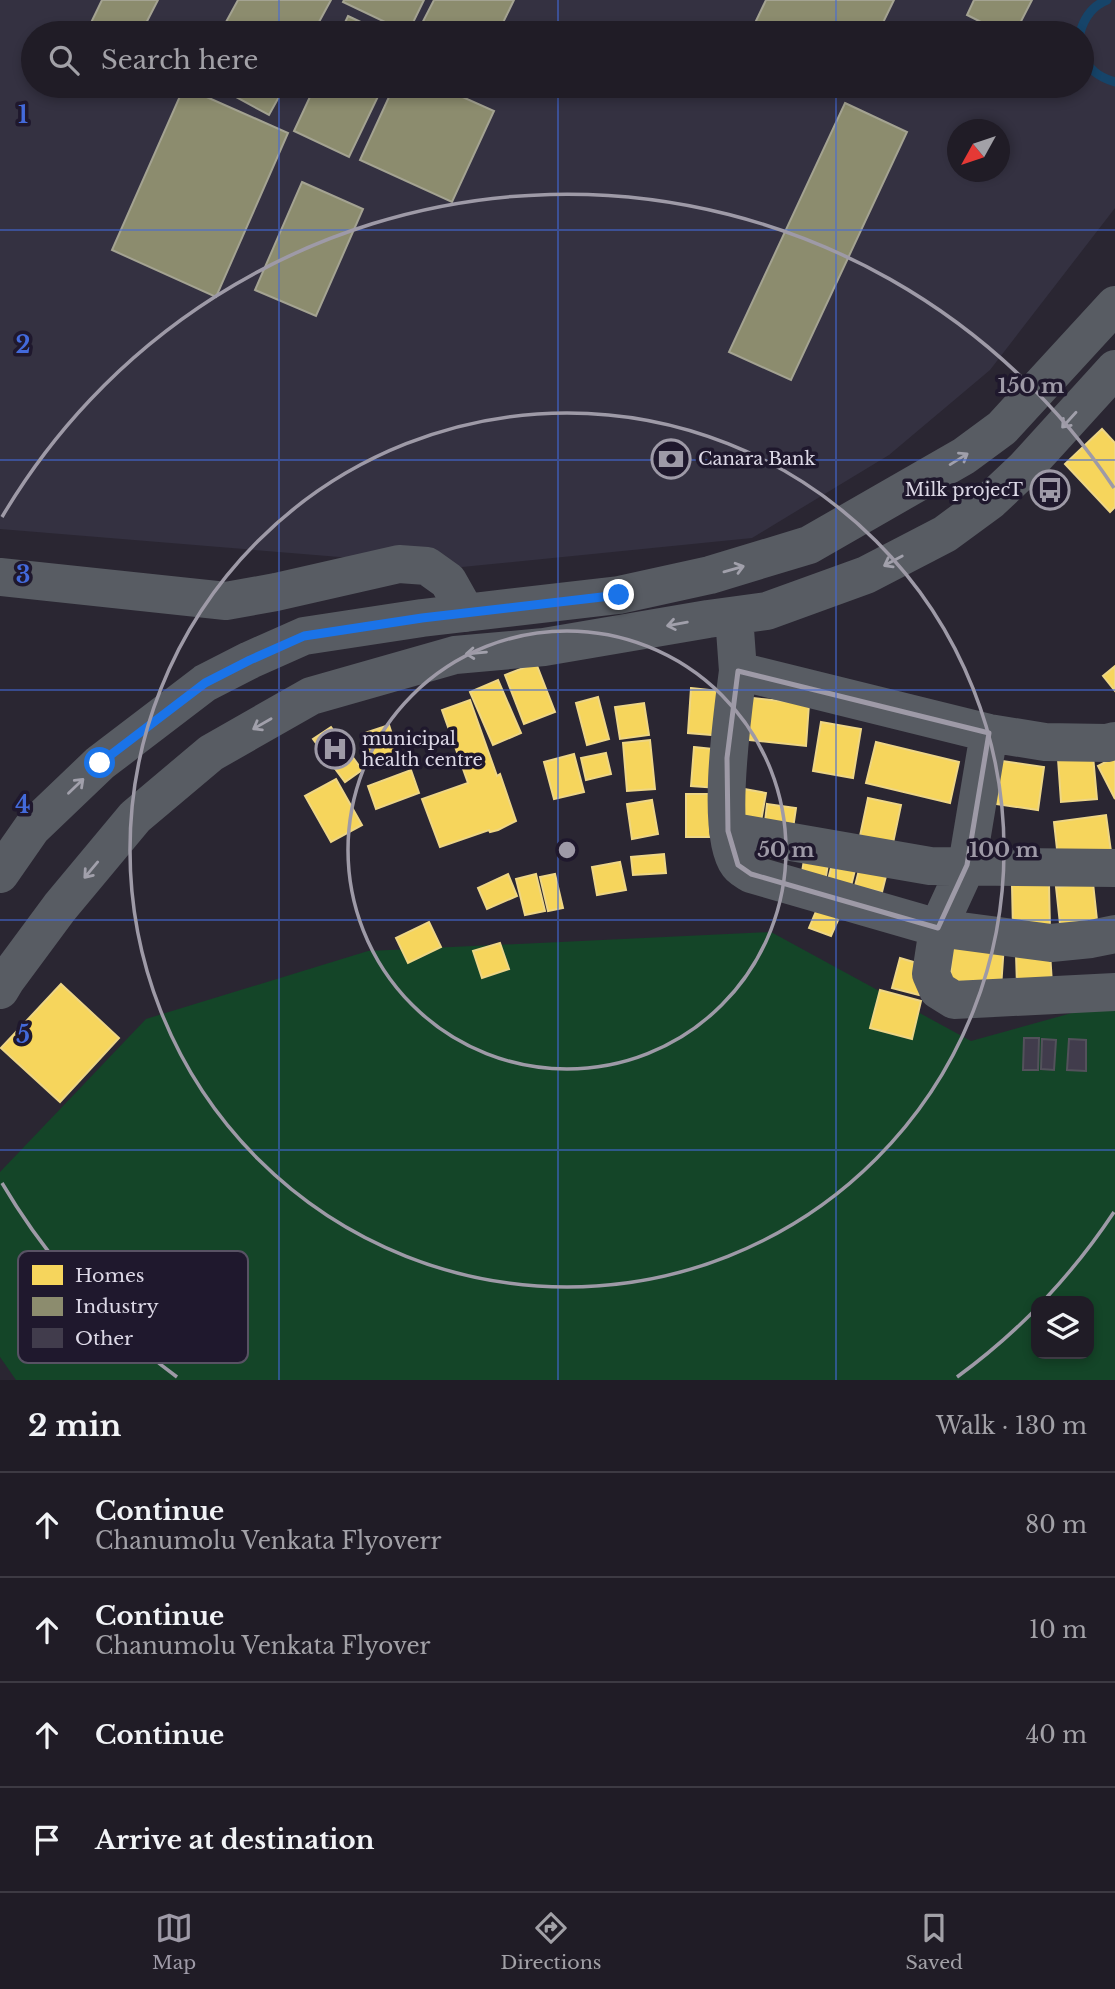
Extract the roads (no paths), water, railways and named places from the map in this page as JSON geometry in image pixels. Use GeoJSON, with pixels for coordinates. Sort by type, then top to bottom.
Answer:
{"type":"FeatureCollection","features":[{"type":"Feature","properties":{"kind":"street"},"geometry":{"type":"LineString","coordinates":[[0,874],[32,828],[90,772],[205,683],[250,660],[304,636],[422,618],[619,595],[710,575],[809,545],[964,456],[1002,428],[1115,305]]}},
{"type":"Feature","properties":{"kind":"street"},"geometry":{"type":"LineString","coordinates":[[0,990],[60,907],[135,817],[211,753],[311,696],[455,655],[544,647],[767,611],[866,575],[944,534],[990,501],[1025,468],[1115,369]]}},
{"type":"Feature","properties":{"kind":"street"},"geometry":{"type":"LineString","coordinates":[[0,577],[226,601],[399,564],[426,566],[448,581],[466,613]]}},
{"type":"Feature","properties":{"kind":"street"},"geometry":{"type":"LineString","coordinates":[[734,616],[738,671],[727,758],[728,831],[731,849],[738,865],[751,874],[938,928],[1051,943],[1115,934]]}},
{"type":"Feature","properties":{"kind":"street"},"geometry":{"type":"LineString","coordinates":[[738,671],[989,733],[1045,742],[1115,741]]}},
{"type":"Feature","properties":{"kind":"street"},"geometry":{"type":"LineString","coordinates":[[989,733],[967,865],[938,928],[931,974],[937,990],[954,1000],[1115,992]]}},
{"type":"Feature","properties":{"kind":"street"},"geometry":{"type":"LineString","coordinates":[[728,831],[930,866],[1115,868]]}},
{"type":"Feature","properties":{"kind":"waterway"},"geometry":{"type":"LineString","coordinates":[[1085,21],[1089,13],[1107,0]]}},
{"type":"Feature","properties":{"kind":"waterway"},"geometry":{"type":"LineString","coordinates":[[1094,72],[1115,82]]}},
{"type":"Feature","properties":{"kind":"place","name":"Canara Bank"},"geometry":{"type":"Point","coordinates":[671,459]}},
{"type":"Feature","properties":{"kind":"place","name":"Milk projecT"},"geometry":{"type":"Point","coordinates":[1050,490]}},
{"type":"Feature","properties":{"kind":"place","name":"municipal health centre"},"geometry":{"type":"Point","coordinates":[335,749]}}]}
